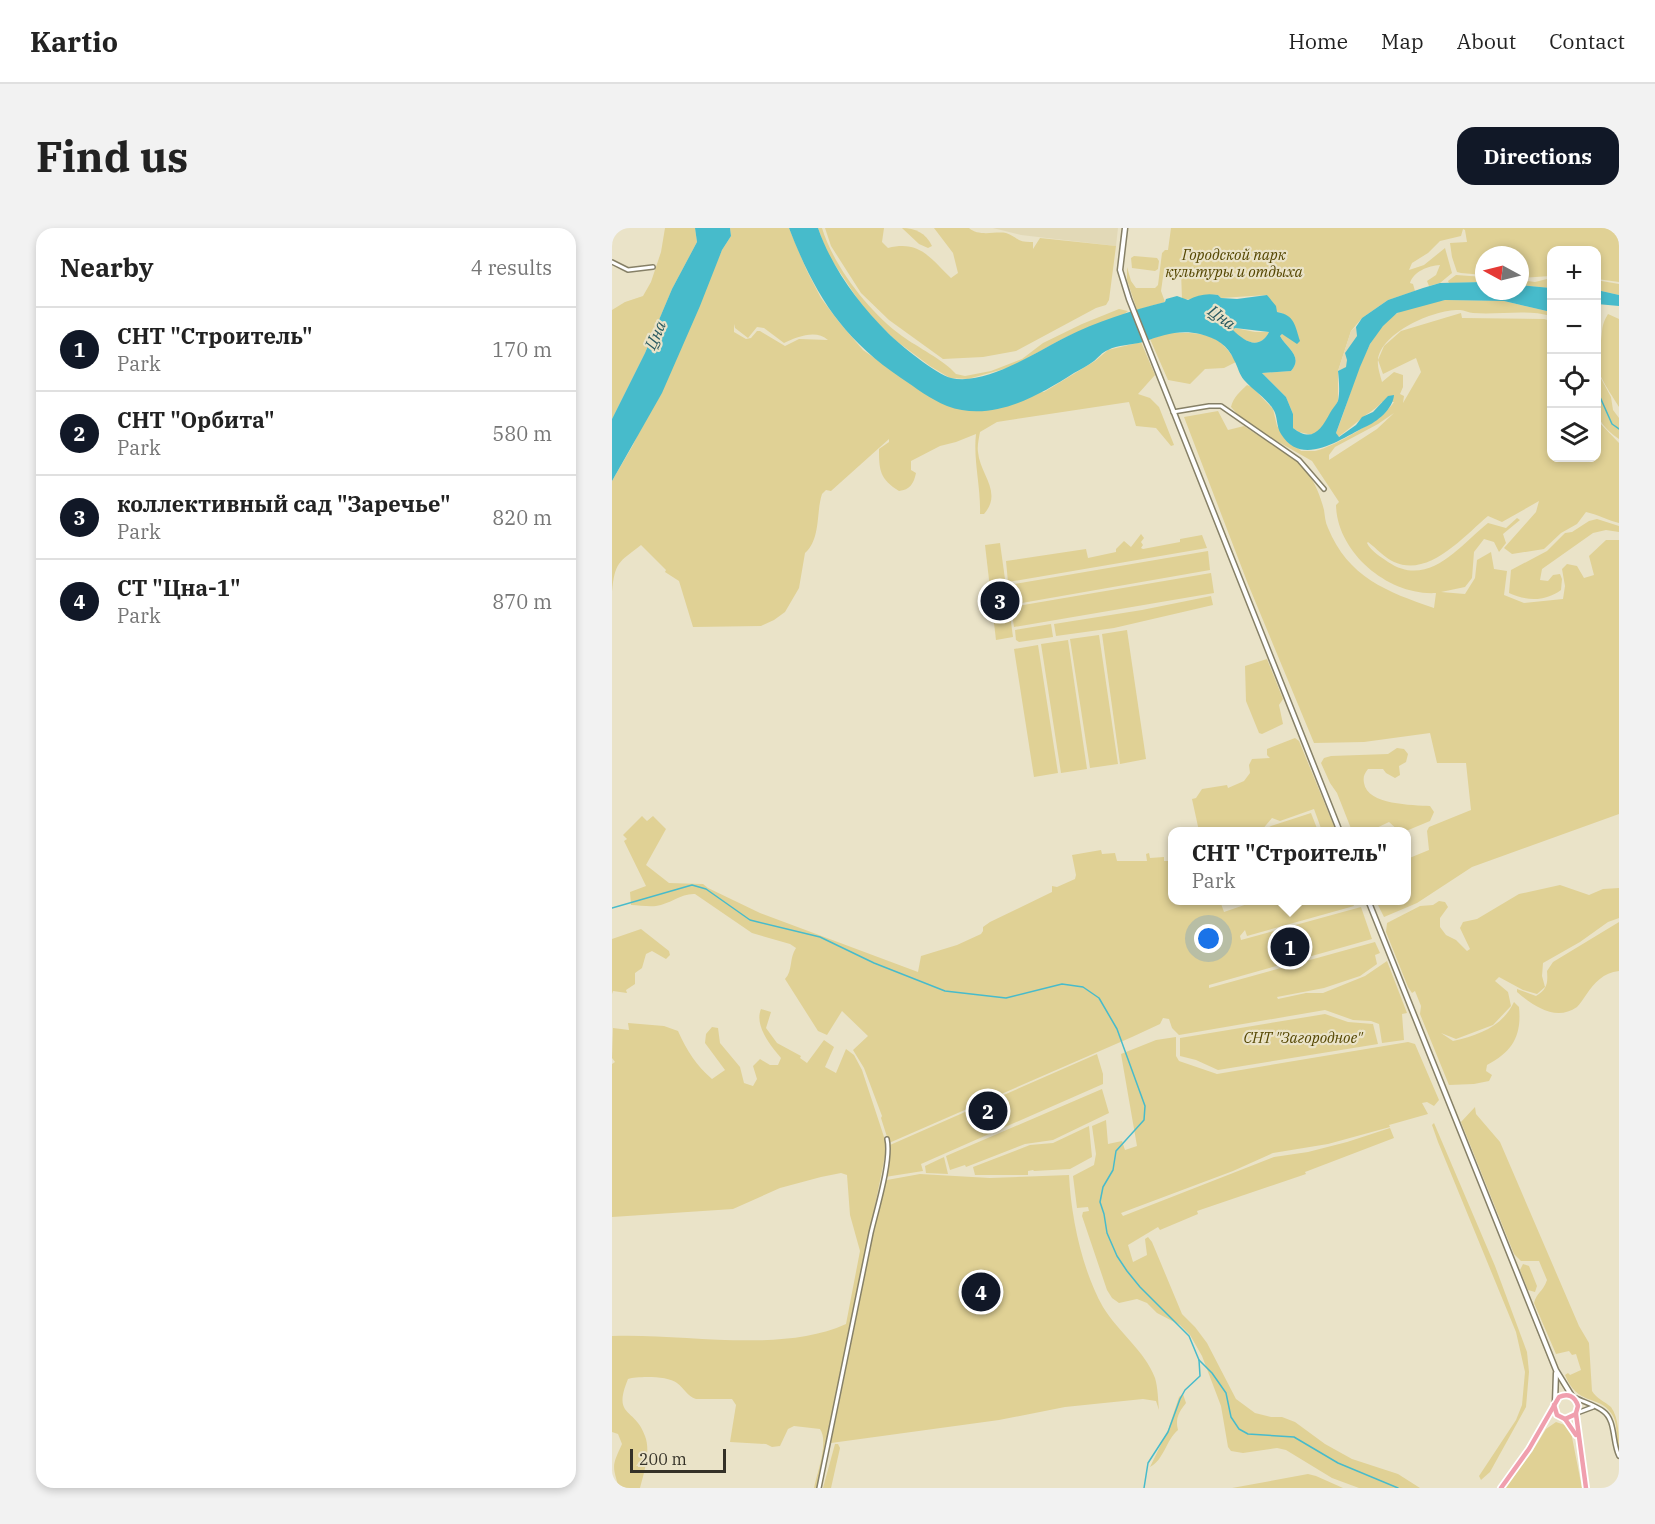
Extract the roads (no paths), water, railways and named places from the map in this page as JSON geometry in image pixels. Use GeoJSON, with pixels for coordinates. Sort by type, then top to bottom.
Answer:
{"type":"FeatureCollection","features":[{"type":"Feature","properties":{"kind":"main road"},"geometry":{"type":"LineString","coordinates":[[1125,228],[1120,270],[1129,299],[1338,827]]}},
{"type":"Feature","properties":{"kind":"main road"},"geometry":{"type":"LineString","coordinates":[[1370,905],[1556,1370],[1577,1402],[1578,1441],[1586,1488]]}},
{"type":"Feature","properties":{"kind":"main road"},"geometry":{"type":"LineString","coordinates":[[1556,1370],[1555,1412],[1572,1428],[1578,1441]]}},
{"type":"Feature","properties":{"kind":"main road"},"geometry":{"type":"LineString","coordinates":[[1501,1488],[1544,1426],[1555,1403],[1563,1395],[1572,1396]]}},
{"type":"Feature","properties":{"kind":"main road"},"geometry":{"type":"LineString","coordinates":[[1544,1426],[1550,1421],[1576,1414]]}},
{"type":"Feature","properties":{"kind":"street"},"geometry":{"type":"LineString","coordinates":[[612,262],[628,270],[652,267]]}},
{"type":"Feature","properties":{"kind":"street"},"geometry":{"type":"LineString","coordinates":[[1173,412],[1216,405],[1228,410],[1299,460],[1324,489]]}},
{"type":"Feature","properties":{"kind":"street"},"geometry":{"type":"LineString","coordinates":[[819,1488],[850,1329],[883,1179],[888,1145],[886,1139]]}},
{"type":"Feature","properties":{"kind":"street"},"geometry":{"type":"LineString","coordinates":[[1572,1396],[1608,1416],[1619,1456]]}},
{"type":"Feature","properties":{"kind":"street"},"geometry":{"type":"LineString","coordinates":[[1576,1414],[1595,1407]]}},
{"type":"Feature","properties":{"kind":"water","name":"Цна"},"geometry":{"type":"Polygon","coordinates":[[[695,228],[730,228],[731,236],[722,250],[662,393],[612,481],[612,419],[645,353],[672,289],[697,242],[695,228]]]}},
{"type":"Feature","properties":{"kind":"water","name":"Цна"},"geometry":{"type":"Polygon","coordinates":[[[789,228],[818,228],[838,271],[877,322],[918,358],[937,371],[951,378],[965,379],[995,372],[1026,359],[1089,326],[1165,302],[1166,299],[1177,296],[1188,300],[1206,294],[1237,299],[1267,295],[1276,306],[1277,312],[1291,319],[1300,341],[1297,344],[1282,334],[1280,336],[1295,356],[1295,366],[1291,371],[1262,373],[1286,397],[1293,414],[1293,428],[1306,434],[1315,432],[1323,425],[1338,401],[1338,371],[1346,367],[1345,353],[1357,336],[1356,327],[1362,318],[1388,300],[1440,283],[1475,282],[1475,300],[1529,300],[1529,286],[1547,288],[1547,311],[1504,301],[1445,300],[1397,313],[1383,326],[1370,344],[1336,433],[1339,437],[1356,425],[1362,417],[1373,412],[1388,396],[1394,395],[1391,405],[1370,425],[1322,448],[1310,450],[1299,449],[1290,444],[1281,434],[1273,409],[1244,380],[1225,346],[1200,334],[1185,332],[1112,348],[1045,390],[1014,404],[981,411],[947,406],[901,378],[862,347],[832,313],[809,274],[789,228]],[[1235,328],[1233,330],[1251,342],[1256,343],[1265,338],[1269,332],[1235,328]]]}},
{"type":"Feature","properties":{"kind":"water"},"geometry":{"type":"Polygon","coordinates":[[[1601,291],[1619,295],[1619,306],[1601,304],[1601,291]]]}},
{"type":"Feature","properties":{"kind":"waterway"},"geometry":{"type":"LineString","coordinates":[[1601,399],[1612,424],[1619,429]]}},
{"type":"Feature","properties":{"kind":"waterway"},"geometry":{"type":"LineString","coordinates":[[612,908],[692,885],[706,889],[750,920],[820,937],[874,963],[945,991],[1006,998],[1062,984],[1083,987],[1099,998],[1117,1029],[1145,1106],[1144,1120],[1116,1151],[1113,1170],[1103,1187],[1100,1202],[1107,1233],[1117,1256],[1127,1271],[1189,1336],[1199,1360],[1200,1376],[1185,1390],[1180,1399],[1168,1432],[1148,1463],[1144,1488]]}},
{"type":"Feature","properties":{"kind":"waterway"},"geometry":{"type":"LineString","coordinates":[[1199,1360],[1212,1373],[1226,1393],[1231,1417],[1239,1429],[1248,1434],[1294,1437],[1338,1463],[1398,1488]]}},
{"type":"Feature","properties":{"kind":"place","name":"коллективный сад \"Заречье\""},"geometry":{"type":"Point","coordinates":[1000,601]}},
{"type":"Feature","properties":{"kind":"place","name":"CНТ \"Строитель\""},"geometry":{"type":"Point","coordinates":[1290,947]}},
{"type":"Feature","properties":{"kind":"place","name":"CНТ \"Орбита\""},"geometry":{"type":"Point","coordinates":[988,1111]}},
{"type":"Feature","properties":{"kind":"place","name":"СТ \"Цна-1\""},"geometry":{"type":"Point","coordinates":[981,1292]}},
{"type":"Feature","properties":{"kind":"park label","name":"Городской парк культуры и отдыха"},"geometry":{"type":"Point","coordinates":[1234,262]}},
{"type":"Feature","properties":{"kind":"park label","name":"СНТ \"Загородное\""},"geometry":{"type":"Point","coordinates":[1303,1037]}}]}
